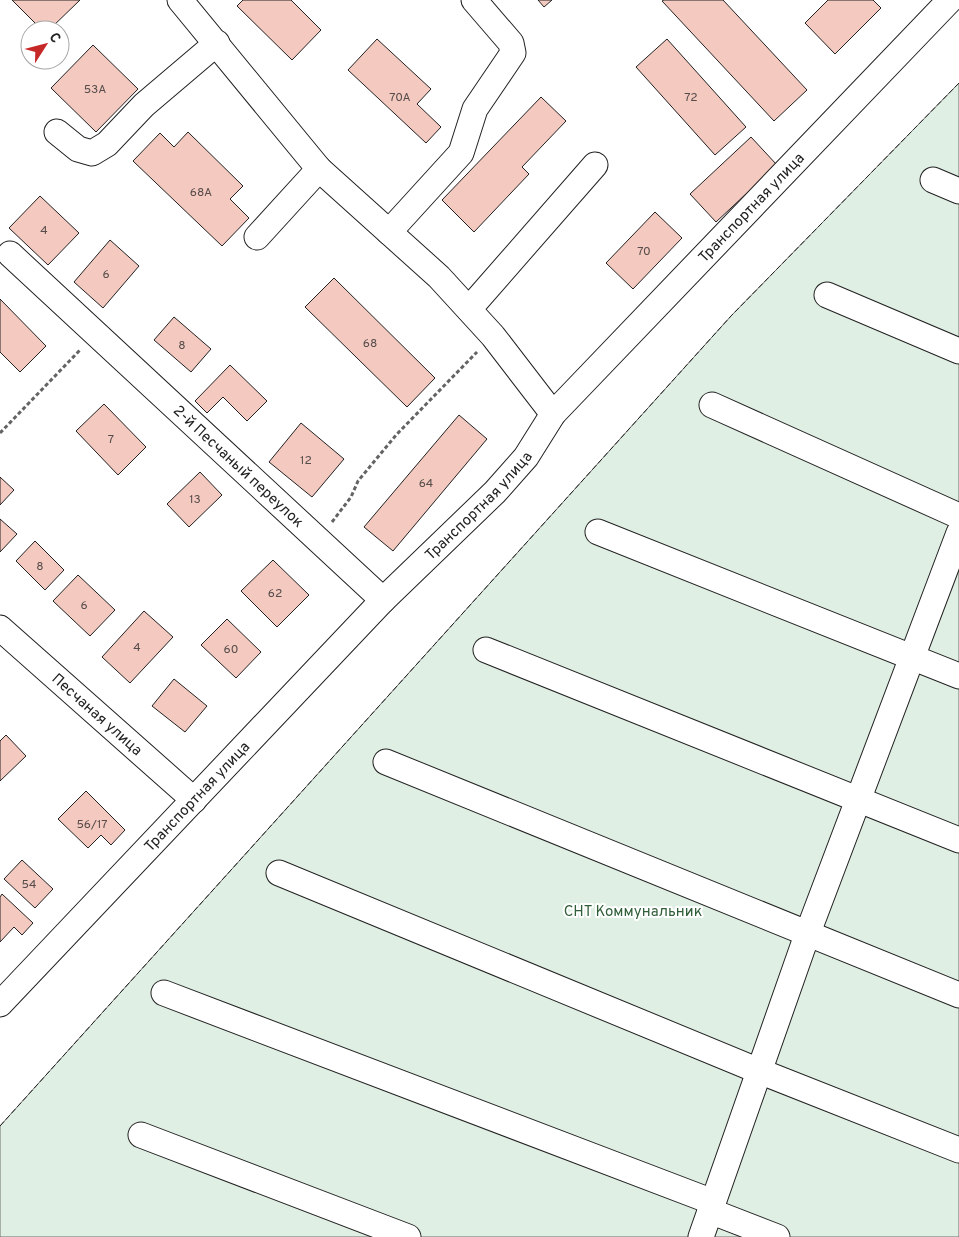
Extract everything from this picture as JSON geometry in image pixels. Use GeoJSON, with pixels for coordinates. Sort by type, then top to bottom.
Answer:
{"type":"FeatureCollection","features":[{"type":"Feature","properties":{"kind":"street"},"geometry":{"type":"LineString","coordinates":[[180,0],[217,43],[279,124],[319,169],[438,277],[469,309],[493,336],[553,414]]}},
{"type":"Feature","properties":{"kind":"street"},"geometry":{"type":"LineString","coordinates":[[389,232],[461,152],[475,109],[513,53],[511,43],[474,0]]}},
{"type":"Feature","properties":{"kind":"street","name":"Транспортная улица"},"geometry":{"type":"LineString","coordinates":[[0,1004],[383,600],[495,492],[526,457],[553,414],[950,0]]}},
{"type":"Feature","properties":{"kind":"street"},"geometry":{"type":"LineString","coordinates":[[57,132],[78,149],[92,153],[107,144],[144,105],[217,43]]}},
{"type":"Feature","properties":{"kind":"street"},"geometry":{"type":"LineString","coordinates":[[469,309],[595,165]]}},
{"type":"Feature","properties":{"kind":"street"},"geometry":{"type":"LineString","coordinates":[[256,237],[319,169]]}},
{"type":"Feature","properties":{"kind":"street"},"geometry":{"type":"LineString","coordinates":[[933,180],[959,191]]}},
{"type":"Feature","properties":{"kind":"street","name":"2-й Песчаный переулок"},"geometry":{"type":"LineString","coordinates":[[10,254],[383,600]]}},
{"type":"Feature","properties":{"kind":"street"},"geometry":{"type":"LineString","coordinates":[[827,295],[959,351]]}},
{"type":"Feature","properties":{"kind":"street"},"geometry":{"type":"LineString","coordinates":[[712,406],[959,516]]}},
{"type":"Feature","properties":{"kind":"street"},"geometry":{"type":"LineString","coordinates":[[598,532],[959,676]]}},
{"type":"Feature","properties":{"kind":"street"},"geometry":{"type":"LineString","coordinates":[[701,1237],[807,935],[959,533]]}},
{"type":"Feature","properties":{"kind":"street","name":"Песчаная улица"},"geometry":{"type":"LineString","coordinates":[[0,628],[194,800]]}},
{"type":"Feature","properties":{"kind":"street"},"geometry":{"type":"LineString","coordinates":[[486,650],[959,840]]}},
{"type":"Feature","properties":{"kind":"street"},"geometry":{"type":"LineString","coordinates":[[386,762],[807,935],[959,995]]}},
{"type":"Feature","properties":{"kind":"street"},"geometry":{"type":"LineString","coordinates":[[278,873],[759,1071],[959,1150]]}},
{"type":"Feature","properties":{"kind":"street"},"geometry":{"type":"LineString","coordinates":[[164,993],[712,1206],[777,1237]]}},
{"type":"Feature","properties":{"kind":"street"},"geometry":{"type":"LineString","coordinates":[[141,1135],[408,1237]]}},
{"type":"Feature","properties":{"kind":"path"},"geometry":{"type":"LineString","coordinates":[[0,433],[97,334]]}},
{"type":"Feature","properties":{"kind":"path"},"geometry":{"type":"LineString","coordinates":[[318,541],[351,497],[358,481],[397,434],[493,336]]}},
{"type":"Feature","properties":{"kind":"green space","name":"СНТ Коммунальник"},"geometry":{"type":"Polygon","coordinates":[[[959,83],[959,1237],[0,1237],[0,1126],[731,316],[959,83]]]}},
{"type":"Feature","properties":{"kind":"building"},"geometry":{"type":"Polygon","coordinates":[[[12,0],[80,0],[59,20],[32,20],[12,0]]]}},
{"type":"Feature","properties":{"kind":"building"},"geometry":{"type":"Polygon","coordinates":[[[243,0],[291,0],[321,30],[292,60],[237,6],[243,0]]]}},
{"type":"Feature","properties":{"kind":"building"},"geometry":{"type":"Polygon","coordinates":[[[538,0],[552,0],[544,7],[538,0]]]}},
{"type":"Feature","properties":{"kind":"building"},"geometry":{"type":"Polygon","coordinates":[[[723,0],[807,90],[774,121],[662,1],[723,0]]]}},
{"type":"Feature","properties":{"kind":"building"},"geometry":{"type":"Polygon","coordinates":[[[828,0],[873,0],[881,8],[835,54],[805,23],[828,0]]]}},
{"type":"Feature","properties":{"kind":"building"},"geometry":{"type":"Polygon","coordinates":[[[377,39],[431,89],[417,104],[441,127],[426,143],[348,70],[377,39]]]}},
{"type":"Feature","properties":{"kind":"building"},"geometry":{"type":"Polygon","coordinates":[[[667,39],[746,127],[715,155],[636,67],[667,39]]]}},
{"type":"Feature","properties":{"kind":"building"},"geometry":{"type":"Polygon","coordinates":[[[93,45],[138,89],[96,132],[51,88],[93,45]]]}},
{"type":"Feature","properties":{"kind":"building"},"geometry":{"type":"Polygon","coordinates":[[[541,97],[566,121],[522,167],[529,174],[474,232],[442,200],[541,97]]]}},
{"type":"Feature","properties":{"kind":"building"},"geometry":{"type":"Polygon","coordinates":[[[188,132],[243,186],[230,199],[249,218],[222,246],[133,161],[160,133],[174,147],[188,132]]]}},
{"type":"Feature","properties":{"kind":"building"},"geometry":{"type":"Polygon","coordinates":[[[751,137],[777,165],[716,222],[690,194],[751,137]]]}},
{"type":"Feature","properties":{"kind":"building"},"geometry":{"type":"Polygon","coordinates":[[[40,196],[79,233],[48,265],[9,228],[40,196]]]}},
{"type":"Feature","properties":{"kind":"building"},"geometry":{"type":"Polygon","coordinates":[[[655,212],[682,238],[633,289],[606,263],[655,212]]]}},
{"type":"Feature","properties":{"kind":"building"},"geometry":{"type":"Polygon","coordinates":[[[110,240],[139,266],[103,308],[74,282],[110,240]]]}},
{"type":"Feature","properties":{"kind":"building"},"geometry":{"type":"Polygon","coordinates":[[[334,278],[435,378],[407,407],[305,307],[334,278]]]}},
{"type":"Feature","properties":{"kind":"building"},"geometry":{"type":"Polygon","coordinates":[[[0,299],[46,346],[20,372],[0,352],[0,299]]]}},
{"type":"Feature","properties":{"kind":"building"},"geometry":{"type":"Polygon","coordinates":[[[174,317],[211,349],[191,372],[154,340],[174,317]]]}},
{"type":"Feature","properties":{"kind":"building"},"geometry":{"type":"Polygon","coordinates":[[[230,365],[267,401],[247,421],[223,397],[207,413],[195,401],[230,365]]]}},
{"type":"Feature","properties":{"kind":"building"},"geometry":{"type":"Polygon","coordinates":[[[104,404],[146,447],[118,475],[76,431],[104,404]]]}},
{"type":"Feature","properties":{"kind":"building"},"geometry":{"type":"Polygon","coordinates":[[[459,415],[487,439],[393,551],[364,527],[459,415]]]}},
{"type":"Feature","properties":{"kind":"building"},"geometry":{"type":"Polygon","coordinates":[[[301,423],[344,459],[312,497],[269,462],[301,423]]]}},
{"type":"Feature","properties":{"kind":"building"},"geometry":{"type":"Polygon","coordinates":[[[200,472],[222,495],[189,527],[167,504],[200,472]]]}},
{"type":"Feature","properties":{"kind":"building"},"geometry":{"type":"Polygon","coordinates":[[[0,477],[14,490],[0,505],[0,477]]]}},
{"type":"Feature","properties":{"kind":"building"},"geometry":{"type":"Polygon","coordinates":[[[0,519],[17,534],[0,552],[0,519]]]}},
{"type":"Feature","properties":{"kind":"building"},"geometry":{"type":"Polygon","coordinates":[[[35,541],[64,570],[45,590],[16,561],[35,541]]]}},
{"type":"Feature","properties":{"kind":"building"},"geometry":{"type":"Polygon","coordinates":[[[273,560],[309,595],[277,627],[241,591],[273,560]]]}},
{"type":"Feature","properties":{"kind":"building"},"geometry":{"type":"Polygon","coordinates":[[[78,575],[115,610],[90,636],[53,601],[78,575]]]}},
{"type":"Feature","properties":{"kind":"building"},"geometry":{"type":"Polygon","coordinates":[[[144,611],[173,637],[130,683],[102,657],[144,611]]]}},
{"type":"Feature","properties":{"kind":"building"},"geometry":{"type":"Polygon","coordinates":[[[227,619],[261,652],[236,678],[201,645],[227,619]]]}},
{"type":"Feature","properties":{"kind":"building"},"geometry":{"type":"Polygon","coordinates":[[[174,679],[207,706],[185,732],[152,706],[174,679]]]}},
{"type":"Feature","properties":{"kind":"building"},"geometry":{"type":"Polygon","coordinates":[[[6,735],[26,756],[0,781],[0,741],[6,735]]]}},
{"type":"Feature","properties":{"kind":"building"},"geometry":{"type":"Polygon","coordinates":[[[86,791],[125,830],[111,845],[101,835],[88,848],[58,819],[86,791]]]}},
{"type":"Feature","properties":{"kind":"building"},"geometry":{"type":"Polygon","coordinates":[[[22,860],[53,889],[35,908],[4,879],[22,860]]]}},
{"type":"Feature","properties":{"kind":"building"},"geometry":{"type":"Polygon","coordinates":[[[2,894],[33,923],[22,935],[14,927],[0,942],[0,897],[2,894]]]}},
{"type":"Feature","properties":{"kind":"fence"},"geometry":{"type":"LineString","coordinates":[[0,1126],[731,316],[959,83]]}}]}
